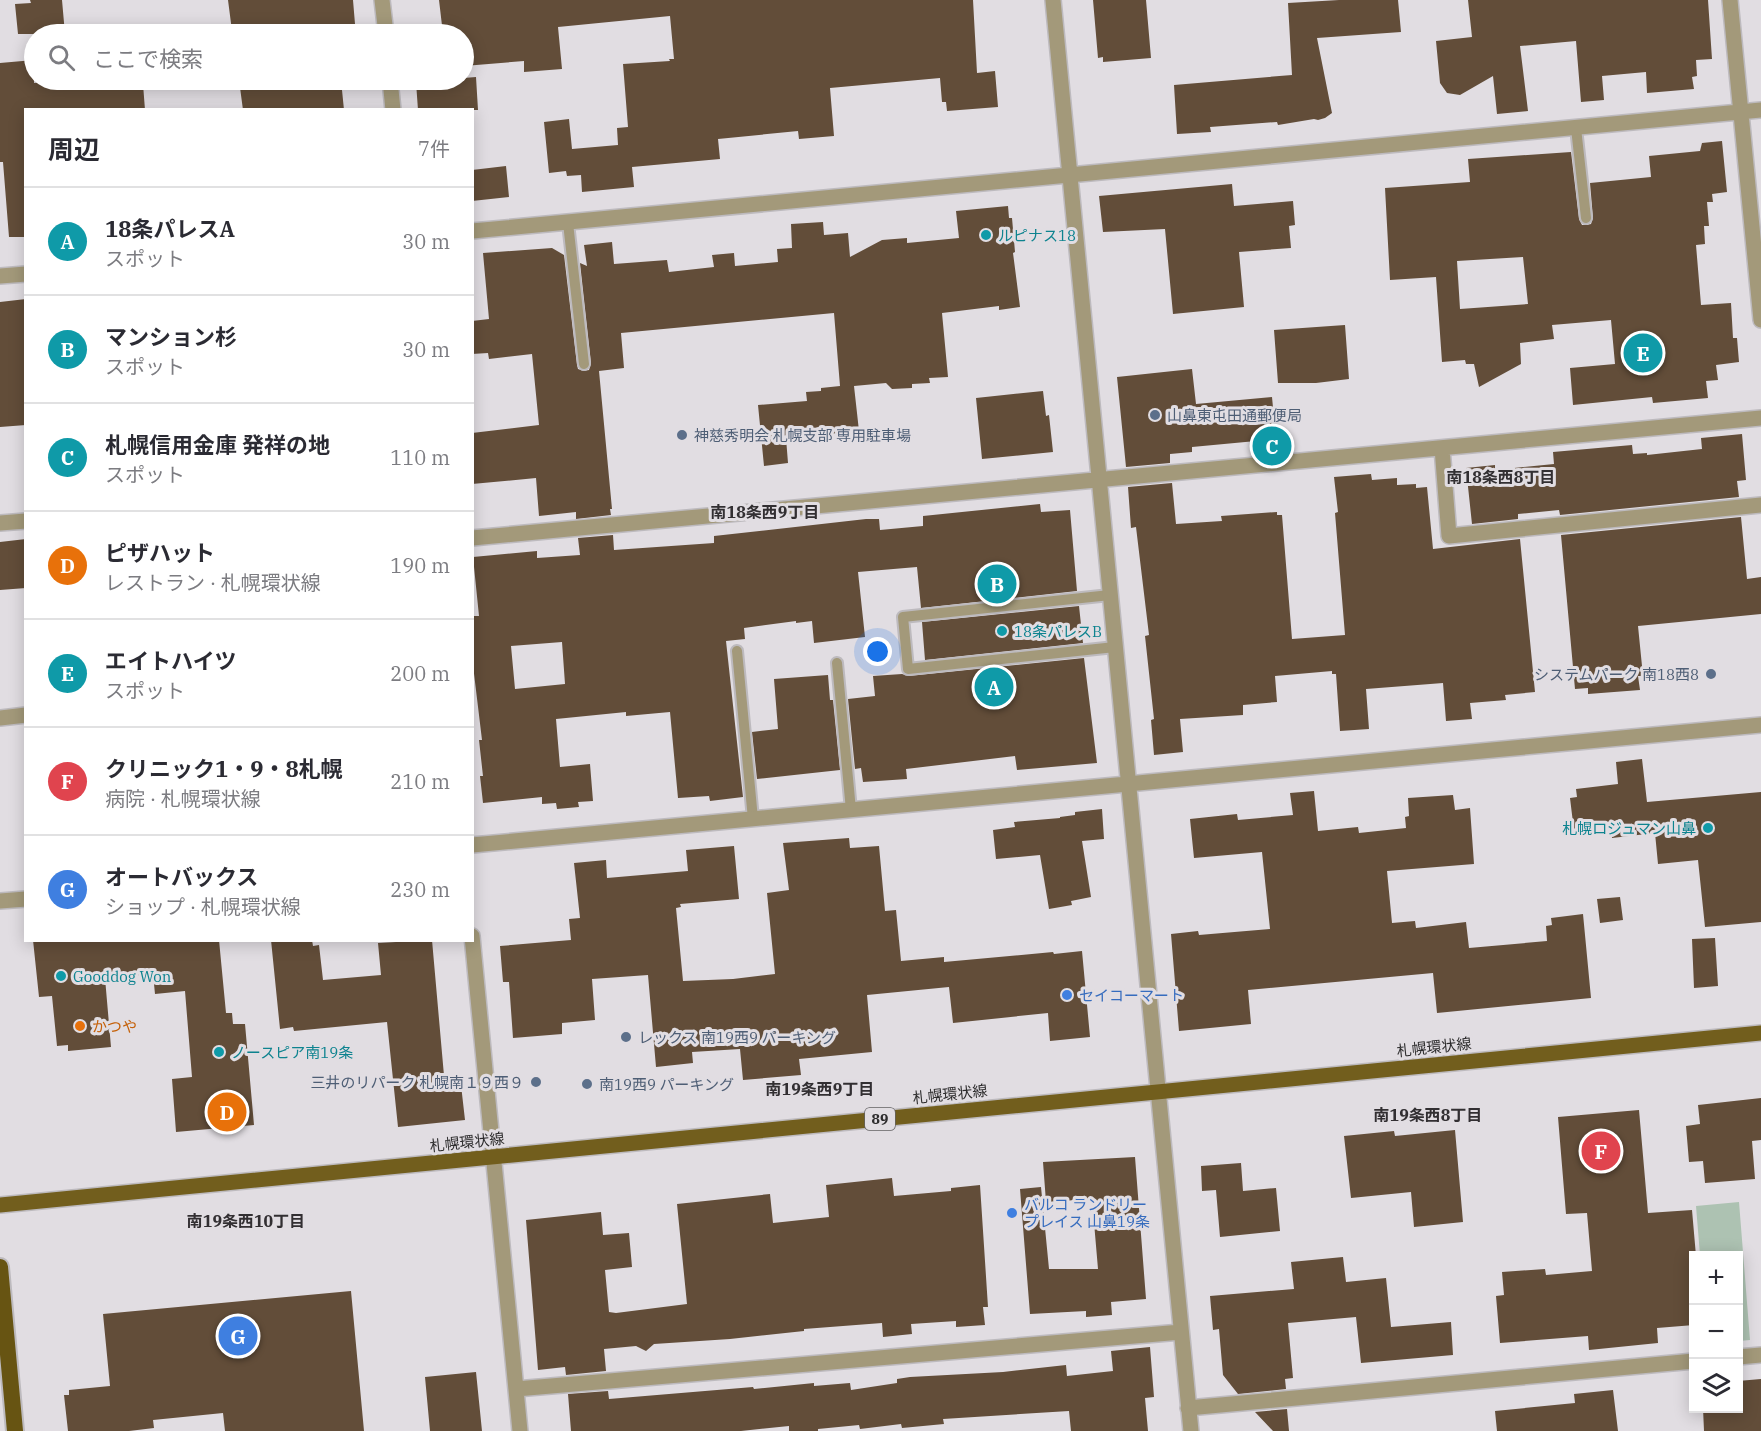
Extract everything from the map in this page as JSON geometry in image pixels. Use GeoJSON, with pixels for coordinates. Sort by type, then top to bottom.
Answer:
{"type":"FeatureCollection","features":[{"type":"Feature","properties":{"kind":"highway"},"geometry":{"type":"LineString","coordinates":[[0,1267],[15,1431]]}},
{"type":"Feature","properties":{"kind":"main road","name":"札幌環状線"},"geometry":{"type":"LineString","coordinates":[[0,1205],[1761,1033]]}},
{"type":"Feature","properties":{"kind":"street"},"geometry":{"type":"LineString","coordinates":[[382,0],[385,24]]}},
{"type":"Feature","properties":{"kind":"street"},"geometry":{"type":"LineString","coordinates":[[1053,0],[1191,1431]]}},
{"type":"Feature","properties":{"kind":"street"},"geometry":{"type":"LineString","coordinates":[[1730,0],[1761,320]]}},
{"type":"Feature","properties":{"kind":"street"},"geometry":{"type":"LineString","coordinates":[[391,90],[393,108]]}},
{"type":"Feature","properties":{"kind":"street"},"geometry":{"type":"LineString","coordinates":[[474,231],[1761,110]]}},
{"type":"Feature","properties":{"kind":"street"},"geometry":{"type":"LineString","coordinates":[[0,276],[24,274]]}},
{"type":"Feature","properties":{"kind":"street"},"geometry":{"type":"LineString","coordinates":[[474,538],[1761,418]]}},
{"type":"Feature","properties":{"kind":"street"},"geometry":{"type":"LineString","coordinates":[[1442,448],[1449,536],[1761,505]]}},
{"type":"Feature","properties":{"kind":"street"},"geometry":{"type":"LineString","coordinates":[[0,523],[24,521]]}},
{"type":"Feature","properties":{"kind":"street"},"geometry":{"type":"LineString","coordinates":[[0,718],[24,715]]}},
{"type":"Feature","properties":{"kind":"street"},"geometry":{"type":"LineString","coordinates":[[474,845],[1761,725]]}},
{"type":"Feature","properties":{"kind":"street"},"geometry":{"type":"LineString","coordinates":[[0,901],[24,899]]}},
{"type":"Feature","properties":{"kind":"street"},"geometry":{"type":"LineString","coordinates":[[473,942],[520,1431]]}},
{"type":"Feature","properties":{"kind":"street"},"geometry":{"type":"LineString","coordinates":[[516,1389],[1181,1332]]}},
{"type":"Feature","properties":{"kind":"street"},"geometry":{"type":"LineString","coordinates":[[1743,1356],[1761,1354]]}},
{"type":"Feature","properties":{"kind":"street"},"geometry":{"type":"LineString","coordinates":[[1188,1408],[1689,1361]]}},
{"type":"Feature","properties":{"kind":"lane"},"geometry":{"type":"LineString","coordinates":[[1576,128],[1586,218]]}},
{"type":"Feature","properties":{"kind":"lane"},"geometry":{"type":"LineString","coordinates":[[568,223],[584,364]]}},
{"type":"Feature","properties":{"kind":"lane"},"geometry":{"type":"LineString","coordinates":[[1110,595],[903,617],[908,669],[1115,647]]}},
{"type":"Feature","properties":{"kind":"lane"},"geometry":{"type":"LineString","coordinates":[[737,651],[753,819]]}},
{"type":"Feature","properties":{"kind":"lane"},"geometry":{"type":"LineString","coordinates":[[837,663],[851,810]]}},
{"type":"Feature","properties":{"kind":"green space"},"geometry":{"type":"Polygon","coordinates":[[[1739,1202],[1743,1251],[1700,1251],[1696,1206],[1739,1202]]]}},
{"type":"Feature","properties":{"kind":"green space"},"geometry":{"type":"Polygon","coordinates":[[[1743,1252],[1750,1340],[1743,1341],[1743,1252]]]}},
{"type":"Feature","properties":{"kind":"building"},"geometry":{"type":"Polygon","coordinates":[[[30,0],[62,0],[64,24],[24,24],[24,34],[18,34],[15,4],[31,3],[30,0]]]}},
{"type":"Feature","properties":{"kind":"building"},"geometry":{"type":"Polygon","coordinates":[[[228,0],[353,0],[355,24],[231,24],[228,0]]]}},
{"type":"Feature","properties":{"kind":"building"},"geometry":{"type":"Polygon","coordinates":[[[439,0],[973,0],[977,73],[995,71],[998,107],[947,111],[946,102],[942,102],[940,78],[830,88],[834,136],[799,139],[798,131],[718,139],[720,159],[632,167],[634,187],[582,192],[581,175],[567,176],[566,171],[549,173],[544,122],[569,119],[572,149],[618,145],[617,128],[628,127],[623,64],[674,59],[670,16],[558,27],[562,69],[524,72],[524,61],[474,65],[474,24],[442,24],[439,0]]]}},
{"type":"Feature","properties":{"kind":"building"},"geometry":{"type":"Polygon","coordinates":[[[1093,0],[1146,0],[1151,58],[1103,62],[1103,57],[1098,58],[1093,0]]]}},
{"type":"Feature","properties":{"kind":"building"},"geometry":{"type":"Polygon","coordinates":[[[1398,0],[1401,32],[1317,38],[1332,113],[1318,120],[1278,125],[1277,122],[1210,127],[1211,132],[1177,134],[1174,85],[1292,75],[1288,3],[1398,0]]]}},
{"type":"Feature","properties":{"kind":"building"},"geometry":{"type":"Polygon","coordinates":[[[1468,0],[1708,0],[1712,59],[1696,60],[1697,76],[1692,77],[1694,89],[1647,93],[1646,72],[1602,76],[1604,100],[1581,102],[1576,41],[1520,46],[1528,111],[1497,114],[1493,76],[1460,95],[1447,93],[1440,83],[1436,41],[1472,37],[1468,0]]]}},
{"type":"Feature","properties":{"kind":"building"},"geometry":{"type":"Polygon","coordinates":[[[24,61],[24,90],[143,90],[145,108],[24,108],[24,237],[9,237],[3,162],[0,162],[0,63],[24,61]]]}},
{"type":"Feature","properties":{"kind":"building"},"geometry":{"type":"Polygon","coordinates":[[[474,77],[476,77],[478,110],[474,108],[418,108],[417,90],[474,90],[474,77]]]}},
{"type":"Feature","properties":{"kind":"building"},"geometry":{"type":"Polygon","coordinates":[[[240,90],[342,90],[344,108],[243,108],[240,90]]]}},
{"type":"Feature","properties":{"kind":"building"},"geometry":{"type":"Polygon","coordinates":[[[1722,141],[1727,192],[1712,194],[1713,202],[1707,202],[1709,226],[1704,226],[1705,244],[1696,245],[1701,305],[1731,303],[1733,338],[1737,338],[1739,362],[1716,365],[1718,380],[1706,381],[1708,398],[1653,403],[1652,397],[1573,405],[1570,368],[1615,364],[1611,320],[1552,325],[1554,339],[1520,343],[1521,364],[1479,387],[1474,364],[1466,364],[1465,360],[1442,362],[1436,277],[1390,280],[1385,188],[1470,182],[1468,159],[1571,152],[1579,219],[1582,225],[1587,225],[1591,224],[1593,218],[1590,183],[1651,177],[1649,156],[1700,151],[1702,143],[1722,141]],[[1523,257],[1457,261],[1460,309],[1528,304],[1523,257]]]}},
{"type":"Feature","properties":{"kind":"building"},"geometry":{"type":"Polygon","coordinates":[[[506,166],[509,197],[474,201],[474,170],[506,166]]]}},
{"type":"Feature","properties":{"kind":"building"},"geometry":{"type":"Polygon","coordinates":[[[1232,184],[1234,206],[1293,201],[1295,225],[1289,226],[1291,248],[1239,252],[1244,307],[1173,314],[1165,229],[1103,232],[1099,196],[1232,184]]]}},
{"type":"Feature","properties":{"kind":"building"},"geometry":{"type":"Polygon","coordinates":[[[1008,206],[1009,218],[1012,218],[1015,252],[1013,253],[1020,307],[999,310],[999,306],[942,313],[948,377],[929,378],[930,383],[912,384],[912,388],[892,389],[886,383],[854,386],[859,431],[786,438],[788,463],[764,466],[758,405],[807,401],[806,392],[840,386],[834,313],[621,333],[624,368],[599,371],[611,515],[576,519],[576,512],[539,516],[536,478],[474,484],[474,433],[539,425],[532,354],[489,359],[488,353],[474,354],[474,321],[489,319],[483,253],[552,248],[564,255],[577,365],[578,369],[584,371],[589,370],[591,363],[580,263],[587,266],[584,245],[612,242],[614,264],[667,260],[669,272],[714,267],[712,255],[734,253],[735,266],[778,262],[777,249],[792,248],[791,224],[823,222],[824,235],[848,233],[850,257],[882,240],[907,238],[907,243],[959,238],[956,211],[1008,206]]]}},
{"type":"Feature","properties":{"kind":"building"},"geometry":{"type":"Polygon","coordinates":[[[24,299],[24,425],[0,427],[0,302],[24,299]]]}},
{"type":"Feature","properties":{"kind":"building"},"geometry":{"type":"Polygon","coordinates":[[[1345,325],[1349,379],[1316,383],[1278,383],[1274,330],[1345,325]]]}},
{"type":"Feature","properties":{"kind":"building"},"geometry":{"type":"Polygon","coordinates":[[[1192,369],[1196,404],[1272,397],[1276,439],[1192,447],[1192,452],[1170,454],[1170,463],[1126,467],[1117,377],[1192,369]]]}},
{"type":"Feature","properties":{"kind":"building"},"geometry":{"type":"Polygon","coordinates":[[[1043,391],[1046,416],[1049,415],[1053,452],[982,459],[976,398],[1043,391]]]}},
{"type":"Feature","properties":{"kind":"building"},"geometry":{"type":"Polygon","coordinates":[[[1742,434],[1746,480],[1737,481],[1739,497],[1560,515],[1559,510],[1518,514],[1518,519],[1472,524],[1466,468],[1495,465],[1495,470],[1554,464],[1553,452],[1632,445],[1633,454],[1647,453],[1647,455],[1702,449],[1701,438],[1742,434]]]}},
{"type":"Feature","properties":{"kind":"building"},"geometry":{"type":"Polygon","coordinates":[[[1371,474],[1372,480],[1397,478],[1397,485],[1416,484],[1416,488],[1427,487],[1433,549],[1520,539],[1535,692],[1505,695],[1506,700],[1470,703],[1472,719],[1446,721],[1443,683],[1366,689],[1369,729],[1340,731],[1336,674],[1332,674],[1332,671],[1275,676],[1277,702],[1243,705],[1243,715],[1180,719],[1183,752],[1154,755],[1151,720],[1154,719],[1145,636],[1149,635],[1136,527],[1131,528],[1128,487],[1172,483],[1176,524],[1222,521],[1221,516],[1277,512],[1277,515],[1282,515],[1292,639],[1345,635],[1334,477],[1371,474]]]}},
{"type":"Feature","properties":{"kind":"building"},"geometry":{"type":"Polygon","coordinates":[[[1040,504],[1041,512],[1070,510],[1077,591],[921,608],[917,567],[858,572],[865,637],[814,643],[812,621],[796,623],[796,621],[744,628],[745,639],[726,641],[743,797],[710,801],[709,796],[678,798],[670,712],[626,716],[626,712],[556,719],[560,767],[590,764],[593,801],[578,802],[579,807],[557,809],[556,803],[542,804],[542,797],[483,803],[479,740],[482,740],[474,674],[474,616],[479,616],[474,557],[537,551],[537,558],[580,555],[578,538],[613,535],[614,550],[714,543],[714,536],[866,519],[879,519],[880,530],[923,526],[923,516],[1040,504]],[[562,642],[511,646],[515,689],[565,684],[562,642]]]}},
{"type":"Feature","properties":{"kind":"building"},"geometry":{"type":"Polygon","coordinates":[[[1741,517],[1747,579],[1761,577],[1761,614],[1638,626],[1643,676],[1638,676],[1640,690],[1588,694],[1588,688],[1575,689],[1561,535],[1741,517]]]}},
{"type":"Feature","properties":{"kind":"building"},"geometry":{"type":"Polygon","coordinates":[[[24,539],[24,588],[0,590],[0,542],[24,539]]]}},
{"type":"Feature","properties":{"kind":"building","name":"18条パレスB"},"geometry":{"type":"Polygon","coordinates":[[[1079,606],[1083,643],[925,660],[922,622],[1079,606]]]}},
{"type":"Feature","properties":{"kind":"building"},"geometry":{"type":"Polygon","coordinates":[[[1084,658],[1097,763],[1017,770],[1015,756],[906,769],[907,779],[863,782],[861,768],[855,769],[848,699],[875,696],[873,676],[902,674],[909,676],[1084,658]]]}},
{"type":"Feature","properties":{"kind":"building"},"geometry":{"type":"Polygon","coordinates":[[[828,675],[830,700],[833,700],[840,770],[757,779],[752,732],[778,729],[774,679],[828,675]]]}},
{"type":"Feature","properties":{"kind":"building"},"geometry":{"type":"Polygon","coordinates":[[[1642,759],[1647,802],[1761,792],[1761,922],[1705,927],[1698,860],[1658,864],[1655,833],[1612,838],[1611,826],[1574,831],[1570,798],[1577,797],[1576,789],[1618,784],[1616,762],[1642,759]]]}},
{"type":"Feature","properties":{"kind":"building"},"geometry":{"type":"Polygon","coordinates":[[[1314,791],[1318,831],[1358,827],[1359,833],[1406,828],[1405,817],[1409,816],[1408,798],[1453,795],[1455,810],[1470,808],[1474,864],[1387,871],[1392,923],[1415,921],[1416,928],[1466,922],[1469,948],[1547,941],[1546,926],[1552,925],[1551,918],[1583,914],[1591,998],[1437,1013],[1433,973],[1248,990],[1251,1024],[1179,1031],[1171,934],[1198,931],[1199,935],[1270,929],[1262,852],[1194,858],[1190,819],[1237,814],[1238,820],[1293,815],[1290,793],[1314,791]]]}},
{"type":"Feature","properties":{"kind":"building"},"geometry":{"type":"Polygon","coordinates":[[[1102,809],[1104,839],[1082,841],[1091,897],[1071,901],[1072,905],[1049,909],[1040,855],[996,859],[993,830],[1015,827],[1014,822],[1060,818],[1075,815],[1075,812],[1102,809]]]}},
{"type":"Feature","properties":{"kind":"building"},"geometry":{"type":"Polygon","coordinates":[[[849,838],[850,848],[879,846],[885,911],[896,910],[901,961],[944,957],[944,962],[1082,951],[1090,1037],[1050,1041],[1048,1013],[953,1023],[949,987],[867,995],[872,1052],[799,1059],[801,1075],[743,1080],[740,1049],[692,1052],[693,1063],[656,1067],[648,975],[592,979],[595,1020],[562,1023],[562,1034],[513,1038],[509,982],[503,982],[500,946],[571,940],[569,919],[580,918],[574,863],[606,860],[607,878],[688,871],[686,850],[734,846],[739,899],[680,904],[681,907],[676,908],[683,981],[733,979],[775,974],[767,893],[789,890],[783,843],[849,838]]]}},
{"type":"Feature","properties":{"kind":"building"},"geometry":{"type":"Polygon","coordinates":[[[1620,897],[1623,920],[1600,923],[1597,899],[1620,897]]]}},
{"type":"Feature","properties":{"kind":"building"},"geometry":{"type":"Polygon","coordinates":[[[1715,938],[1718,986],[1694,988],[1692,939],[1715,938]]]}},
{"type":"Feature","properties":{"kind":"building"},"geometry":{"type":"Polygon","coordinates":[[[33,942],[219,942],[226,1013],[232,1013],[233,1024],[245,1024],[254,1125],[176,1132],[172,1079],[192,1077],[185,991],[155,994],[153,974],[105,978],[111,1047],[68,1051],[68,1045],[57,1046],[52,996],[39,997],[33,942]]]}},
{"type":"Feature","properties":{"kind":"building"},"geometry":{"type":"Polygon","coordinates":[[[271,942],[312,942],[313,946],[319,945],[323,980],[381,975],[378,943],[432,942],[445,1087],[461,1085],[465,1120],[398,1127],[387,1022],[294,1031],[293,1027],[280,1029],[271,942]]]}},
{"type":"Feature","properties":{"kind":"building"},"geometry":{"type":"Polygon","coordinates":[[[1761,1098],[1761,1140],[1752,1141],[1755,1179],[1705,1183],[1703,1161],[1689,1162],[1686,1126],[1700,1124],[1698,1105],[1761,1098]]]}},
{"type":"Feature","properties":{"kind":"building"},"geometry":{"type":"Polygon","coordinates":[[[1639,1110],[1648,1213],[1692,1210],[1696,1251],[1689,1251],[1689,1325],[1657,1328],[1658,1343],[1589,1350],[1588,1336],[1500,1343],[1496,1296],[1504,1295],[1502,1272],[1545,1269],[1546,1275],[1592,1271],[1587,1213],[1566,1214],[1558,1117],[1639,1110]]]}},
{"type":"Feature","properties":{"kind":"building"},"geometry":{"type":"Polygon","coordinates":[[[1455,1130],[1463,1222],[1414,1227],[1411,1192],[1351,1198],[1344,1136],[1394,1131],[1395,1136],[1455,1130]]]}},
{"type":"Feature","properties":{"kind":"building"},"geometry":{"type":"Polygon","coordinates":[[[1135,1157],[1146,1299],[1111,1302],[1112,1315],[1086,1317],[1086,1311],[1030,1314],[1020,1189],[1041,1187],[1049,1269],[1098,1269],[1092,1199],[1046,1202],[1043,1162],[1135,1157]]]}},
{"type":"Feature","properties":{"kind":"building"},"geometry":{"type":"Polygon","coordinates":[[[1241,1163],[1243,1191],[1276,1188],[1280,1231],[1220,1237],[1216,1190],[1202,1191],[1201,1166],[1241,1163]]]}},
{"type":"Feature","properties":{"kind":"building"},"geometry":{"type":"Polygon","coordinates":[[[892,1178],[894,1196],[951,1191],[951,1188],[980,1185],[988,1307],[983,1307],[985,1325],[956,1327],[956,1321],[911,1324],[912,1334],[883,1337],[882,1323],[804,1329],[804,1331],[730,1339],[654,1344],[646,1351],[636,1346],[604,1349],[606,1371],[566,1375],[565,1367],[538,1370],[526,1220],[601,1212],[603,1235],[629,1233],[632,1267],[605,1270],[609,1312],[616,1313],[687,1304],[677,1204],[770,1194],[773,1223],[829,1217],[826,1185],[892,1178]]]}},
{"type":"Feature","properties":{"kind":"building"},"geometry":{"type":"Polygon","coordinates":[[[1343,1257],[1346,1282],[1386,1278],[1391,1327],[1451,1322],[1453,1355],[1361,1363],[1356,1317],[1288,1323],[1293,1378],[1285,1379],[1286,1389],[1238,1394],[1223,1375],[1219,1329],[1213,1330],[1210,1296],[1294,1289],[1291,1262],[1343,1257]]]}},
{"type":"Feature","properties":{"kind":"building"},"geometry":{"type":"Polygon","coordinates":[[[351,1291],[364,1431],[225,1431],[223,1413],[153,1420],[154,1428],[129,1431],[68,1431],[64,1395],[69,1395],[69,1390],[110,1386],[103,1314],[351,1291]]]}},
{"type":"Feature","properties":{"kind":"building"},"geometry":{"type":"Polygon","coordinates":[[[1150,1347],[1154,1397],[1145,1398],[1148,1431],[1071,1431],[1069,1411],[943,1419],[944,1424],[902,1428],[901,1424],[860,1429],[859,1425],[818,1429],[818,1431],[789,1431],[789,1426],[741,1431],[571,1431],[568,1394],[608,1391],[609,1399],[814,1383],[814,1386],[850,1383],[851,1390],[897,1383],[897,1379],[910,1377],[1003,1372],[1066,1365],[1067,1376],[1113,1371],[1111,1351],[1150,1347]]]}},
{"type":"Feature","properties":{"kind":"building"},"geometry":{"type":"Polygon","coordinates":[[[476,1372],[482,1431],[430,1431],[425,1377],[476,1372]]]}},
{"type":"Feature","properties":{"kind":"building"},"geometry":{"type":"Polygon","coordinates":[[[1761,1379],[1761,1431],[1704,1431],[1703,1413],[1743,1413],[1743,1381],[1761,1379]]]}},
{"type":"Feature","properties":{"kind":"building"},"geometry":{"type":"Polygon","coordinates":[[[1613,1390],[1618,1431],[1497,1431],[1495,1411],[1575,1403],[1574,1394],[1613,1390]]]}},
{"type":"Feature","properties":{"kind":"building"},"geometry":{"type":"Polygon","coordinates":[[[1287,1409],[1289,1431],[1273,1431],[1255,1412],[1287,1409]]]}},
{"type":"Feature","properties":{"kind":"place","name":"ルピナス18"},"geometry":{"type":"Point","coordinates":[986,235]}},
{"type":"Feature","properties":{"kind":"place","name":"エイトハイツ"},"geometry":{"type":"Point","coordinates":[1643,353]}},
{"type":"Feature","properties":{"kind":"place","name":"山鼻東屯田通郵便局"},"geometry":{"type":"Point","coordinates":[1155,415]}},
{"type":"Feature","properties":{"kind":"place","name":"神慈秀明会 札幌支部 専用駐車場"},"geometry":{"type":"Point","coordinates":[682,435]}},
{"type":"Feature","properties":{"kind":"place","name":"札幌信用金庫 発祥の地"},"geometry":{"type":"Point","coordinates":[1272,446]}},
{"type":"Feature","properties":{"kind":"place","name":"マンション杉"},"geometry":{"type":"Point","coordinates":[997,584]}},
{"type":"Feature","properties":{"kind":"place","name":"18条パレスB"},"geometry":{"type":"Point","coordinates":[1002,631]}},
{"type":"Feature","properties":{"kind":"place","name":"システムパーク 南18西8"},"geometry":{"type":"Point","coordinates":[1711,674]}},
{"type":"Feature","properties":{"kind":"place","name":"18条パレスA"},"geometry":{"type":"Point","coordinates":[994,687]}},
{"type":"Feature","properties":{"kind":"place","name":"札幌ロジュマン山鼻"},"geometry":{"type":"Point","coordinates":[1708,828]}},
{"type":"Feature","properties":{"kind":"place","name":"Gooddog Won"},"geometry":{"type":"Point","coordinates":[61,976]}},
{"type":"Feature","properties":{"kind":"place","name":"セイコーマート"},"geometry":{"type":"Point","coordinates":[1067,995]}},
{"type":"Feature","properties":{"kind":"place","name":"かつや"},"geometry":{"type":"Point","coordinates":[80,1026]}},
{"type":"Feature","properties":{"kind":"place","name":"レックス 南19西9 パーキング"},"geometry":{"type":"Point","coordinates":[626,1037]}},
{"type":"Feature","properties":{"kind":"place","name":"ノースピア南19条"},"geometry":{"type":"Point","coordinates":[219,1052]}},
{"type":"Feature","properties":{"kind":"place","name":"三井のリパーク 札幌南１９西９"},"geometry":{"type":"Point","coordinates":[536,1082]}},
{"type":"Feature","properties":{"kind":"place","name":"南19西9 パーキング"},"geometry":{"type":"Point","coordinates":[587,1084]}},
{"type":"Feature","properties":{"kind":"place","name":"ピザハット"},"geometry":{"type":"Point","coordinates":[227,1112]}},
{"type":"Feature","properties":{"kind":"place","name":"クリニック1・9・8札幌"},"geometry":{"type":"Point","coordinates":[1601,1151]}},
{"type":"Feature","properties":{"kind":"place","name":"バルコ ランドリー プレイス 山鼻19条"},"geometry":{"type":"Point","coordinates":[1012,1213]}},
{"type":"Feature","properties":{"kind":"place","name":"オートバックス"},"geometry":{"type":"Point","coordinates":[238,1336]}},
{"type":"Feature","properties":{"kind":"district","name":"南18条西8丁目"},"geometry":{"type":"Point","coordinates":[1501,477]}},
{"type":"Feature","properties":{"kind":"district","name":"南18条西9丁目"},"geometry":{"type":"Point","coordinates":[765,512]}},
{"type":"Feature","properties":{"kind":"district","name":"南19条西9丁目"},"geometry":{"type":"Point","coordinates":[820,1089]}},
{"type":"Feature","properties":{"kind":"district","name":"南19条西8丁目"},"geometry":{"type":"Point","coordinates":[1428,1115]}},
{"type":"Feature","properties":{"kind":"district","name":"南19条西10丁目"},"geometry":{"type":"Point","coordinates":[246,1221]}}]}
